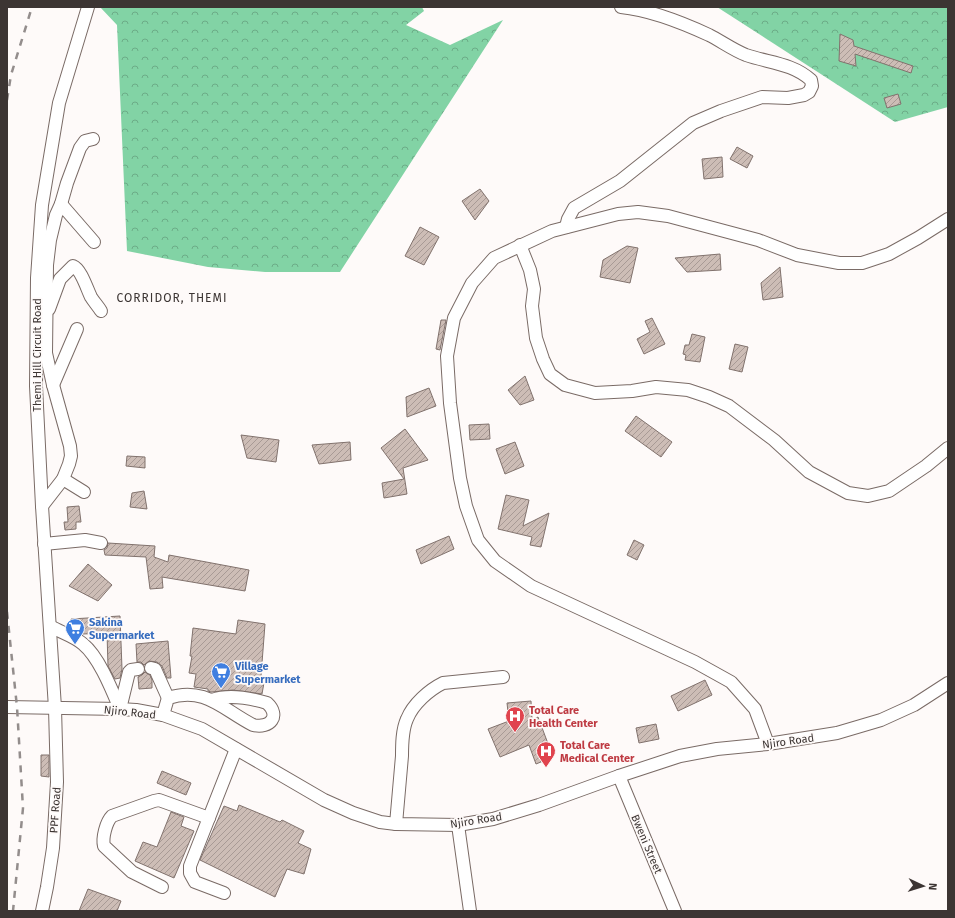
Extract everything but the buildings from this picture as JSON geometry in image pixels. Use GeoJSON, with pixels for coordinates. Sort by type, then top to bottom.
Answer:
{"type":"FeatureCollection","features":[{"type":"Feature","properties":{"kind":"street","name":"Themi Hill Circuit Road"},"geometry":{"type":"LineString","coordinates":[[55,708],[44,544],[36,378],[37,278],[42,205],[59,103],[88,7]]}},
{"type":"Feature","properties":{"kind":"street"},"geometry":{"type":"LineString","coordinates":[[566,228],[568,219],[574,208],[620,181],[693,123],[721,110],[762,97],[788,98],[804,95],[809,92],[812,86],[811,80],[797,69],[745,54],[709,35],[669,19],[651,13],[621,7]]}},
{"type":"Feature","properties":{"kind":"street"},"geometry":{"type":"LineString","coordinates":[[42,506],[62,479],[69,464],[70,446],[53,385],[46,353],[46,318],[50,240],[56,215],[80,148],[85,141],[93,139]]}},
{"type":"Feature","properties":{"kind":"street"},"geometry":{"type":"LineString","coordinates":[[61,204],[94,242]]}},
{"type":"Feature","properties":{"kind":"street"},"geometry":{"type":"LineString","coordinates":[[768,744],[755,709],[731,682],[695,662],[531,586],[495,562],[478,540],[466,506],[460,478],[450,403],[447,356],[454,318],[472,282],[494,258],[552,231],[618,214],[638,212],[682,219],[758,240],[797,255],[839,264],[862,263],[889,254],[948,219]]}},
{"type":"Feature","properties":{"kind":"street"},"geometry":{"type":"LineString","coordinates":[[520,245],[530,270],[534,289],[532,306],[536,338],[540,352],[550,374],[565,385],[595,393],[632,391],[656,387],[688,390],[709,397],[729,406],[774,440],[809,472],[848,493],[868,496],[889,491],[926,466],[948,448]]}},
{"type":"Feature","properties":{"kind":"street"},"geometry":{"type":"LineString","coordinates":[[46,318],[60,279],[73,266],[76,267],[80,273],[101,311]]}},
{"type":"Feature","properties":{"kind":"street"},"geometry":{"type":"LineString","coordinates":[[53,385],[77,329]]}},
{"type":"Feature","properties":{"kind":"street"},"geometry":{"type":"LineString","coordinates":[[62,479],[84,492]]}},
{"type":"Feature","properties":{"kind":"street"},"geometry":{"type":"LineString","coordinates":[[44,544],[85,540],[101,543]]}},
{"type":"Feature","properties":{"kind":"street"},"geometry":{"type":"LineString","coordinates":[[50,626],[82,642],[88,649],[108,682],[120,709]]}},
{"type":"Feature","properties":{"kind":"street"},"geometry":{"type":"LineString","coordinates":[[151,668],[155,669],[168,698],[163,715]]}},
{"type":"Feature","properties":{"kind":"street"},"geometry":{"type":"LineString","coordinates":[[120,709],[129,672],[131,670],[138,669]]}},
{"type":"Feature","properties":{"kind":"street"},"geometry":{"type":"LineString","coordinates":[[396,824],[406,720],[415,707],[435,687],[443,683],[503,677]]}},
{"type":"Feature","properties":{"kind":"street","name":"Njiro Road"},"geometry":{"type":"LineString","coordinates":[[7,707],[120,709],[136,710],[163,715],[202,729],[324,800],[360,815],[380,822],[396,824],[458,825],[493,819],[539,805],[680,756],[717,749],[768,744],[837,733],[881,720],[914,704],[948,683]]}},
{"type":"Feature","properties":{"kind":"street"},"geometry":{"type":"LineString","coordinates":[[168,698],[188,694],[212,700]]}},
{"type":"Feature","properties":{"kind":"street","name":"PPF Road"},"geometry":{"type":"LineString","coordinates":[[42,911],[48,879],[56,813],[57,782],[55,708]]}},
{"type":"Feature","properties":{"kind":"street"},"geometry":{"type":"LineString","coordinates":[[224,892],[195,882],[190,873],[190,866],[236,749]]}},
{"type":"Feature","properties":{"kind":"street","name":"Bweni Street"},"geometry":{"type":"LineString","coordinates":[[619,776],[675,911]]}},
{"type":"Feature","properties":{"kind":"street"},"geometry":{"type":"LineString","coordinates":[[162,887],[132,872],[104,846],[103,841],[109,819],[159,800],[209,818]]}},
{"type":"Feature","properties":{"kind":"street"},"geometry":{"type":"LineString","coordinates":[[458,825],[470,911]]}},
{"type":"Feature","properties":{"kind":"green space"},"geometry":{"type":"Polygon","coordinates":[[[100,7],[422,7],[424,11],[406,25],[450,45],[503,20],[340,272],[265,272],[208,267],[127,251],[117,25],[100,7]]]}},
{"type":"Feature","properties":{"kind":"green space"},"geometry":{"type":"Polygon","coordinates":[[[717,7],[948,7],[948,107],[895,122],[717,7]]]}},
{"type":"Feature","properties":{"kind":"railway"},"geometry":{"type":"LineString","coordinates":[[7,100],[11,75],[32,7]]}},
{"type":"Feature","properties":{"kind":"railway"},"geometry":{"type":"LineString","coordinates":[[7,612],[17,707],[23,808],[13,911]]}},
{"type":"Feature","properties":{"kind":"place","name":"Sakina Supermarket"},"geometry":{"type":"Point","coordinates":[75,645]}},
{"type":"Feature","properties":{"kind":"place","name":"Village Supermarket"},"geometry":{"type":"Point","coordinates":[221,689]}},
{"type":"Feature","properties":{"kind":"place","name":"Total Care Health Center"},"geometry":{"type":"Point","coordinates":[515,733]}},
{"type":"Feature","properties":{"kind":"place","name":"Total Care Medical Center"},"geometry":{"type":"Point","coordinates":[546,768]}},
{"type":"Feature","properties":{"kind":"district","name":"CORRIDOR, THEMI"},"geometry":{"type":"Point","coordinates":[172,298]}}]}
